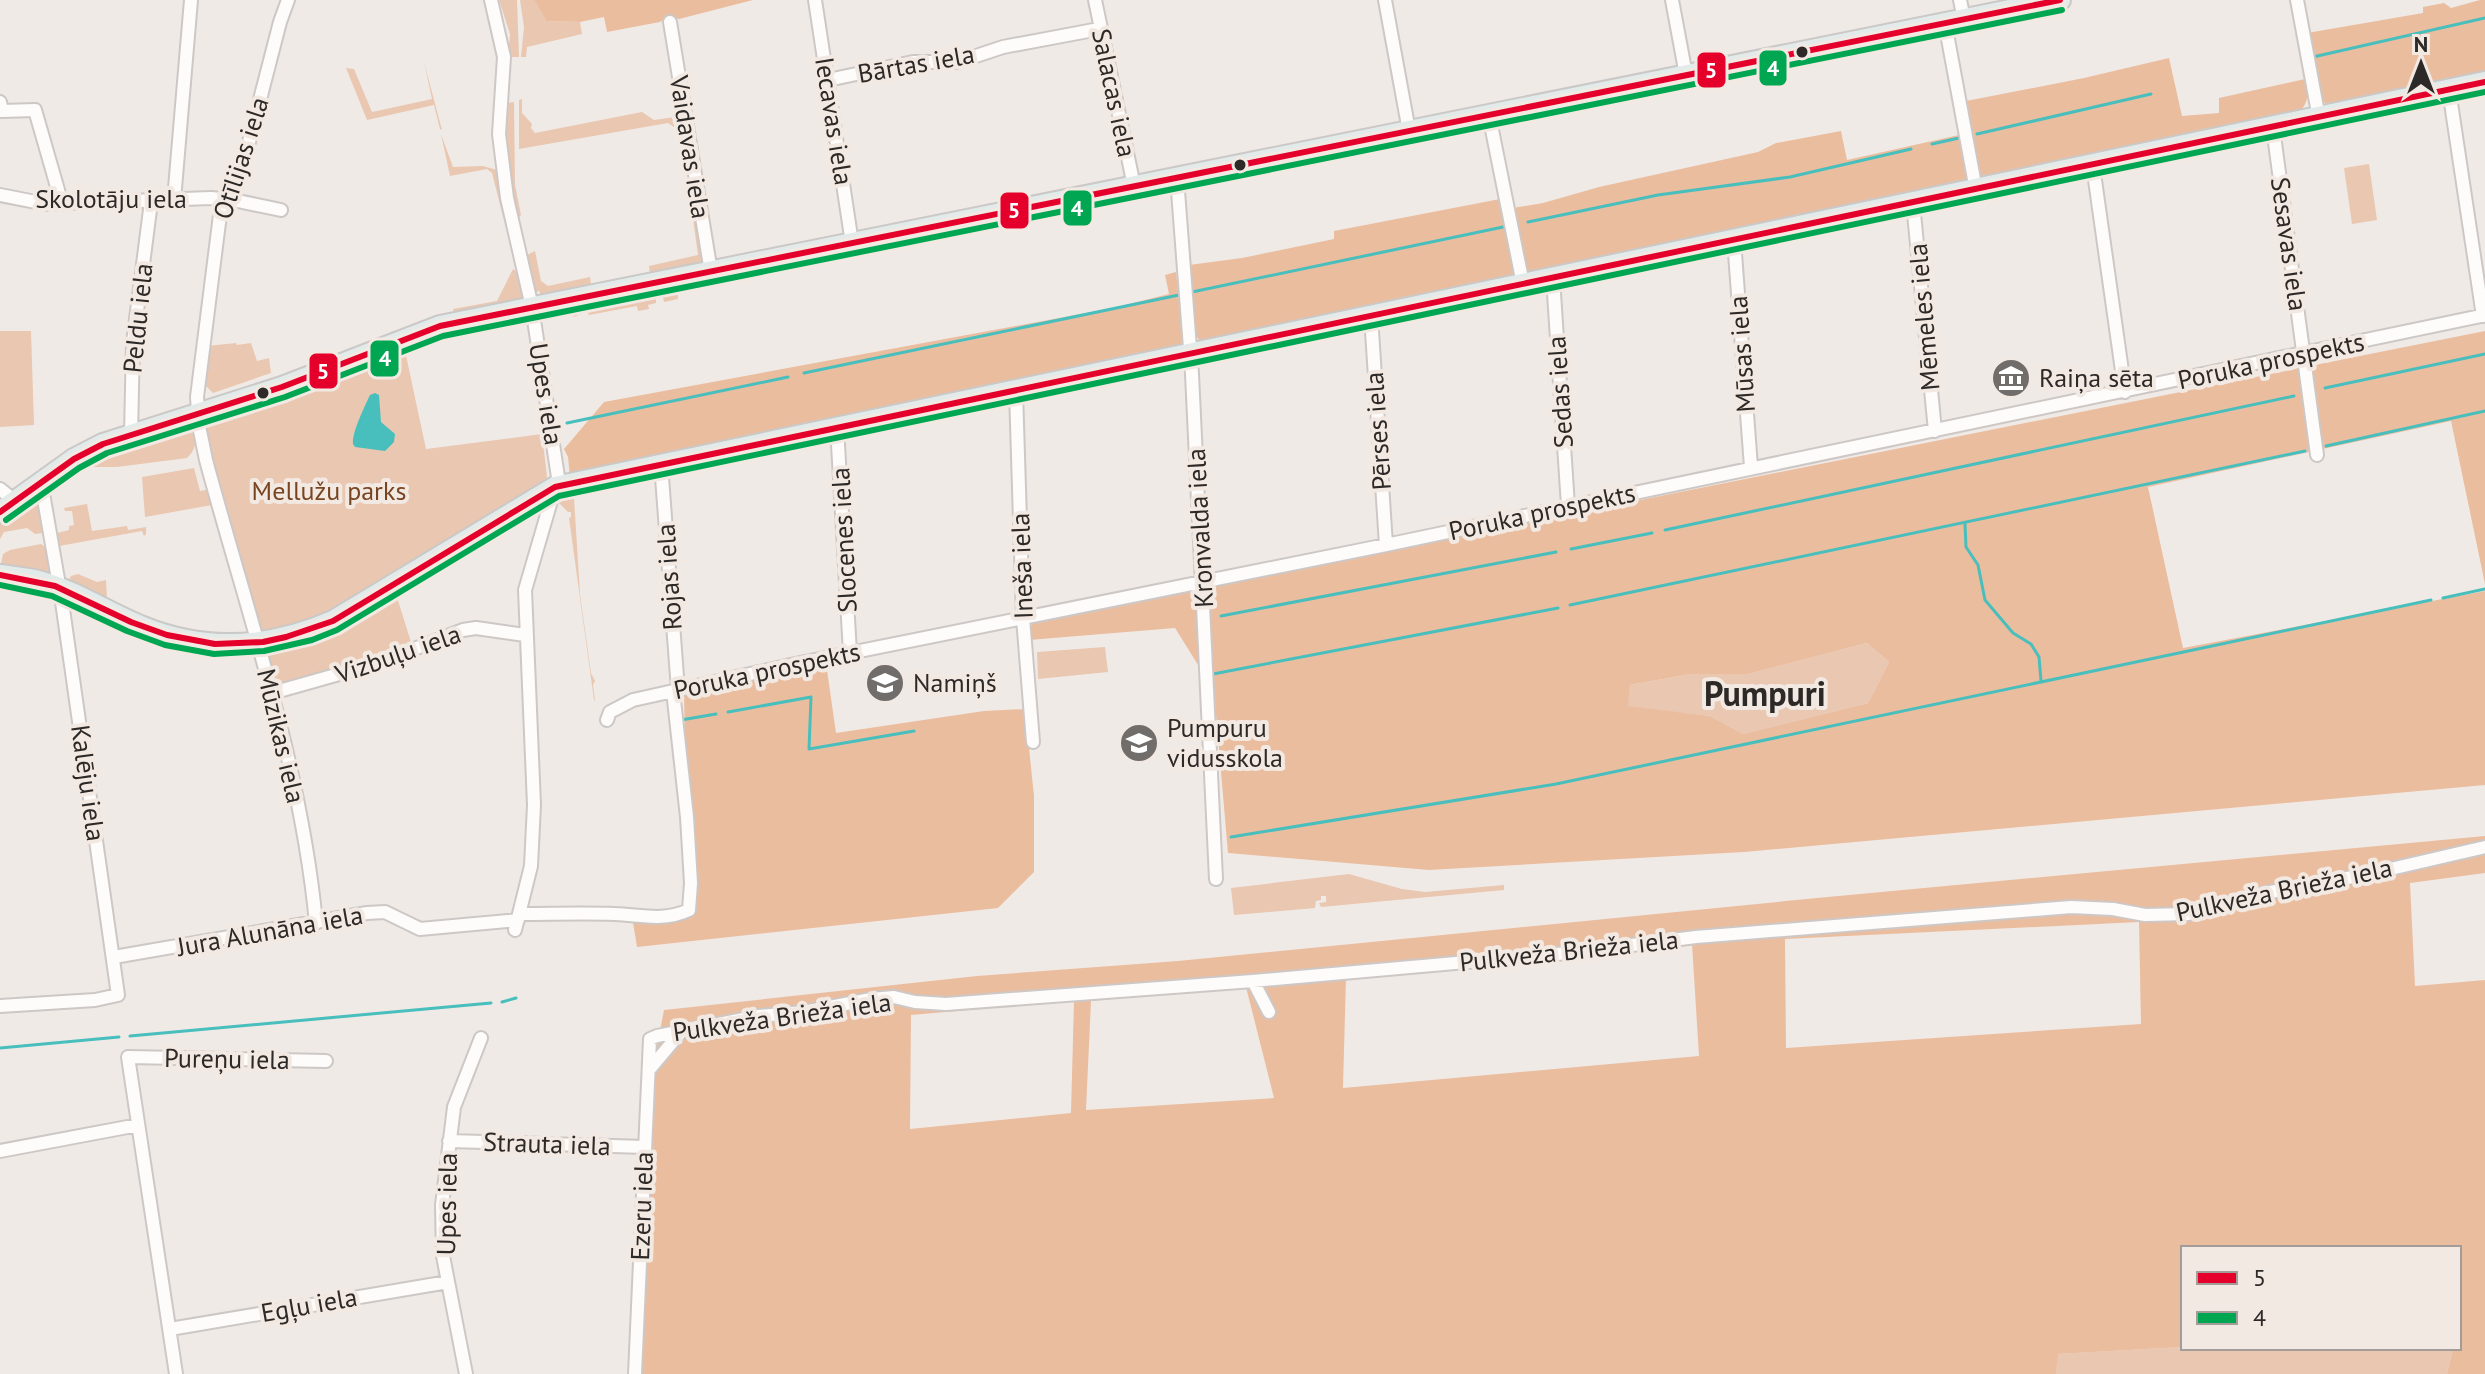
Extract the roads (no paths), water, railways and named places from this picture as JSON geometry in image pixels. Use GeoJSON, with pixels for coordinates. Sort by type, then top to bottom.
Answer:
{"type":"FeatureCollection","features":[{"type":"Feature","properties":{"kind":"main road"},"geometry":{"type":"LineString","coordinates":[[5,501],[41,482],[74,459],[131,435],[282,387],[440,326],[1686,75],[1956,14],[2060,0]]}},
{"type":"Feature","properties":{"kind":"main road"},"geometry":{"type":"LineString","coordinates":[[0,575],[53,581],[143,627],[174,638],[205,644],[258,644],[303,634],[333,621],[555,487],[2485,82]]}},
{"type":"Feature","properties":{"kind":"street"},"geometry":{"type":"LineString","coordinates":[[174,200],[191,0]]}},
{"type":"Feature","properties":{"kind":"street","name":"Otīlijas iela"},"geometry":{"type":"LineString","coordinates":[[198,414],[197,378],[222,199],[249,142],[288,0]]}},
{"type":"Feature","properties":{"kind":"street","name":"Upes iela"},"geometry":{"type":"LineString","coordinates":[[491,0],[504,57],[499,134],[507,198],[532,307],[558,477],[526,582],[525,635],[534,805],[531,866],[517,921]]}},
{"type":"Feature","properties":{"kind":"street","name":"Iecavas iela"},"geometry":{"type":"LineString","coordinates":[[815,0],[852,243]]}},
{"type":"Feature","properties":{"kind":"street","name":"Salacas iela"},"geometry":{"type":"LineString","coordinates":[[1095,0],[1134,186]]}},
{"type":"Feature","properties":{"kind":"street"},"geometry":{"type":"LineString","coordinates":[[1385,0],[1409,131]]}},
{"type":"Feature","properties":{"kind":"street"},"geometry":{"type":"LineString","coordinates":[[1672,0],[1686,75]]}},
{"type":"Feature","properties":{"kind":"street"},"geometry":{"type":"LineString","coordinates":[[2297,0],[2319,118]]}},
{"type":"Feature","properties":{"kind":"street"},"geometry":{"type":"LineString","coordinates":[[1956,14],[1976,190]]}},
{"type":"Feature","properties":{"kind":"street","name":"Vaidavas iela"},"geometry":{"type":"LineString","coordinates":[[670,22],[711,272]]}},
{"type":"Feature","properties":{"kind":"street","name":"Bārtas iela"},"geometry":{"type":"LineString","coordinates":[[828,80],[913,62],[958,62],[1003,47],[1099,29]]}},
{"type":"Feature","properties":{"kind":"street"},"geometry":{"type":"LineString","coordinates":[[2449,90],[2484,315]]}},
{"type":"Feature","properties":{"kind":"street"},"geometry":{"type":"LineString","coordinates":[[0,102],[2,111],[35,110],[62,204]]}},
{"type":"Feature","properties":{"kind":"street"},"geometry":{"type":"LineString","coordinates":[[1489,115],[1523,284]]}},
{"type":"Feature","properties":{"kind":"street","name":"Sesavas iela"},"geometry":{"type":"LineString","coordinates":[[2273,128],[2317,455]]}},
{"type":"Feature","properties":{"kind":"street"},"geometry":{"type":"LineString","coordinates":[[2093,166],[2125,392]]}},
{"type":"Feature","properties":{"kind":"street","name":"Kronvalda iela"},"geometry":{"type":"LineString","coordinates":[[1177,178],[1191,353],[1216,879]]}},
{"type":"Feature","properties":{"kind":"street","name":"Skolotāju iela"},"geometry":{"type":"LineString","coordinates":[[0,195],[46,204],[222,199],[281,210]]}},
{"type":"Feature","properties":{"kind":"street","name":"Peldu iela"},"geometry":{"type":"LineString","coordinates":[[131,435],[133,342],[151,202]]}},
{"type":"Feature","properties":{"kind":"street","name":"Mēmeles iela"},"geometry":{"type":"LineString","coordinates":[[1913,203],[1935,431]]}},
{"type":"Feature","properties":{"kind":"street","name":"Mūsas iela"},"geometry":{"type":"LineString","coordinates":[[1734,240],[1751,467]]}},
{"type":"Feature","properties":{"kind":"street","name":"Sedas iela"},"geometry":{"type":"LineString","coordinates":[[1553,278],[1568,506]]}},
{"type":"Feature","properties":{"kind":"street","name":"Poruka prospekts"},"geometry":{"type":"LineString","coordinates":[[607,720],[610,712],[623,703],[675,690],[2125,392],[2484,315]]}},
{"type":"Feature","properties":{"kind":"street","name":"Pērses iela"},"geometry":{"type":"LineString","coordinates":[[1371,316],[1386,545]]}},
{"type":"Feature","properties":{"kind":"street","name":"Ineša iela"},"geometry":{"type":"LineString","coordinates":[[1016,391],[1023,618],[1033,742]]}},
{"type":"Feature","properties":{"kind":"street","name":"Mūzikas iela"},"geometry":{"type":"LineString","coordinates":[[198,414],[206,460],[293,778],[316,923]]}},
{"type":"Feature","properties":{"kind":"street","name":"Slocenes iela"},"geometry":{"type":"LineString","coordinates":[[837,427],[850,653]]}},
{"type":"Feature","properties":{"kind":"street","name":"Rojas iela"},"geometry":{"type":"LineString","coordinates":[[661,464],[675,690],[687,817],[691,883],[689,910]]}},
{"type":"Feature","properties":{"kind":"street","name":"Kalēju iela"},"geometry":{"type":"LineString","coordinates":[[0,1006],[95,1000],[118,995],[53,581],[41,482]]}},
{"type":"Feature","properties":{"kind":"street","name":"Vizbuļu iela"},"geometry":{"type":"LineString","coordinates":[[272,693],[378,663],[463,630],[476,628],[525,635]]}},
{"type":"Feature","properties":{"kind":"street","name":"Pulkveža Brieža iela"},"geometry":{"type":"LineString","coordinates":[[650,1039],[759,1016],[894,997],[946,1004],[1253,981],[1568,953],[1696,937],[2071,907],[2113,909],[2145,915],[2188,914],[2265,893],[2369,874],[2485,847]]}},
{"type":"Feature","properties":{"kind":"street","name":"Jura Alunāna iela"},"geometry":{"type":"LineString","coordinates":[[114,957],[385,912],[420,929],[617,914],[646,918],[673,917],[689,910]]}},
{"type":"Feature","properties":{"kind":"street"},"geometry":{"type":"LineString","coordinates":[[1253,981],[1269,1012]]}},
{"type":"Feature","properties":{"kind":"street"},"geometry":{"type":"LineString","coordinates":[[649,1070],[680,1033]]}},
{"type":"Feature","properties":{"kind":"street","name":"Upes iela"},"geometry":{"type":"LineString","coordinates":[[466,1374],[441,1236],[454,1107],[481,1038]]}},
{"type":"Feature","properties":{"kind":"street","name":"Ezeru iela"},"geometry":{"type":"LineString","coordinates":[[635,1374],[650,1039]]}},
{"type":"Feature","properties":{"kind":"street","name":"Pureņu iela"},"geometry":{"type":"LineString","coordinates":[[138,1125],[128,1057],[326,1061]]}},
{"type":"Feature","properties":{"kind":"street"},"geometry":{"type":"LineString","coordinates":[[0,1151],[138,1125],[176,1374]]}},
{"type":"Feature","properties":{"kind":"street","name":"Strauta iela"},"geometry":{"type":"LineString","coordinates":[[449,1141],[645,1147]]}},
{"type":"Feature","properties":{"kind":"street","name":"Egļu iela"},"geometry":{"type":"LineString","coordinates":[[170,1329],[448,1282]]}},
{"type":"Feature","properties":{"kind":"water"},"geometry":{"type":"Polygon","coordinates":[[[370,395],[379,395],[381,422],[395,434],[394,442],[385,451],[355,447],[353,444],[362,413],[370,395]]]}},
{"type":"Feature","properties":{"kind":"waterway"},"geometry":{"type":"LineString","coordinates":[[2313,57],[2485,18]]}},
{"type":"Feature","properties":{"kind":"waterway"},"geometry":{"type":"LineString","coordinates":[[1977,134],[2151,94]]}},
{"type":"Feature","properties":{"kind":"waterway"},"geometry":{"type":"LineString","coordinates":[[1932,144],[1959,138]]}},
{"type":"Feature","properties":{"kind":"waterway"},"geometry":{"type":"LineString","coordinates":[[1528,222],[1658,195],[1790,177],[1911,149]]}},
{"type":"Feature","properties":{"kind":"waterway"},"geometry":{"type":"LineString","coordinates":[[1192,292],[1503,227]]}},
{"type":"Feature","properties":{"kind":"waterway"},"geometry":{"type":"LineString","coordinates":[[804,373],[1179,295]]}},
{"type":"Feature","properties":{"kind":"waterway"},"geometry":{"type":"LineString","coordinates":[[2325,388],[2485,354]]}},
{"type":"Feature","properties":{"kind":"waterway"},"geometry":{"type":"LineString","coordinates":[[567,423],[788,377]]}},
{"type":"Feature","properties":{"kind":"waterway"},"geometry":{"type":"LineString","coordinates":[[1665,530],[2294,396]]}},
{"type":"Feature","properties":{"kind":"waterway"},"geometry":{"type":"LineString","coordinates":[[2326,446],[2485,411]]}},
{"type":"Feature","properties":{"kind":"waterway"},"geometry":{"type":"LineString","coordinates":[[1570,605],[2305,451]]}},
{"type":"Feature","properties":{"kind":"waterway"},"geometry":{"type":"LineString","coordinates":[[1965,524],[1966,547],[1978,565],[1985,600],[2013,633],[2031,644],[2039,657],[2041,681]]}},
{"type":"Feature","properties":{"kind":"waterway"},"geometry":{"type":"LineString","coordinates":[[1571,549],[1652,533]]}},
{"type":"Feature","properties":{"kind":"waterway"},"geometry":{"type":"LineString","coordinates":[[1221,616],[1556,552]]}},
{"type":"Feature","properties":{"kind":"waterway"},"geometry":{"type":"LineString","coordinates":[[2443,598],[2485,589]]}},
{"type":"Feature","properties":{"kind":"waterway"},"geometry":{"type":"LineString","coordinates":[[1231,837],[1556,784],[2431,600]]}},
{"type":"Feature","properties":{"kind":"waterway"},"geometry":{"type":"LineString","coordinates":[[1213,674],[1558,608]]}},
{"type":"Feature","properties":{"kind":"waterway"},"geometry":{"type":"LineString","coordinates":[[728,712],[811,697],[809,749],[914,731]]}},
{"type":"Feature","properties":{"kind":"waterway"},"geometry":{"type":"LineString","coordinates":[[681,720],[716,714]]}},
{"type":"Feature","properties":{"kind":"waterway"},"geometry":{"type":"LineString","coordinates":[[502,1002],[516,998]]}},
{"type":"Feature","properties":{"kind":"waterway"},"geometry":{"type":"LineString","coordinates":[[130,1036],[491,1003]]}},
{"type":"Feature","properties":{"kind":"waterway"},"geometry":{"type":"LineString","coordinates":[[0,1048],[119,1037]]}},
{"type":"Feature","properties":{"kind":"place","name":"Raiņa sēta"},"geometry":{"type":"Point","coordinates":[2011,378]}},
{"type":"Feature","properties":{"kind":"place","name":"Namiņš"},"geometry":{"type":"Point","coordinates":[885,683]}},
{"type":"Feature","properties":{"kind":"place","name":"Pumpuru vidusskola"},"geometry":{"type":"Point","coordinates":[1139,743]}},
{"type":"Feature","properties":{"kind":"district","name":"Pumpuri"},"geometry":{"type":"Point","coordinates":[1765,694]}},
{"type":"Feature","properties":{"kind":"park label","name":"Mellužu parks"},"geometry":{"type":"Point","coordinates":[329,491]}}]}
